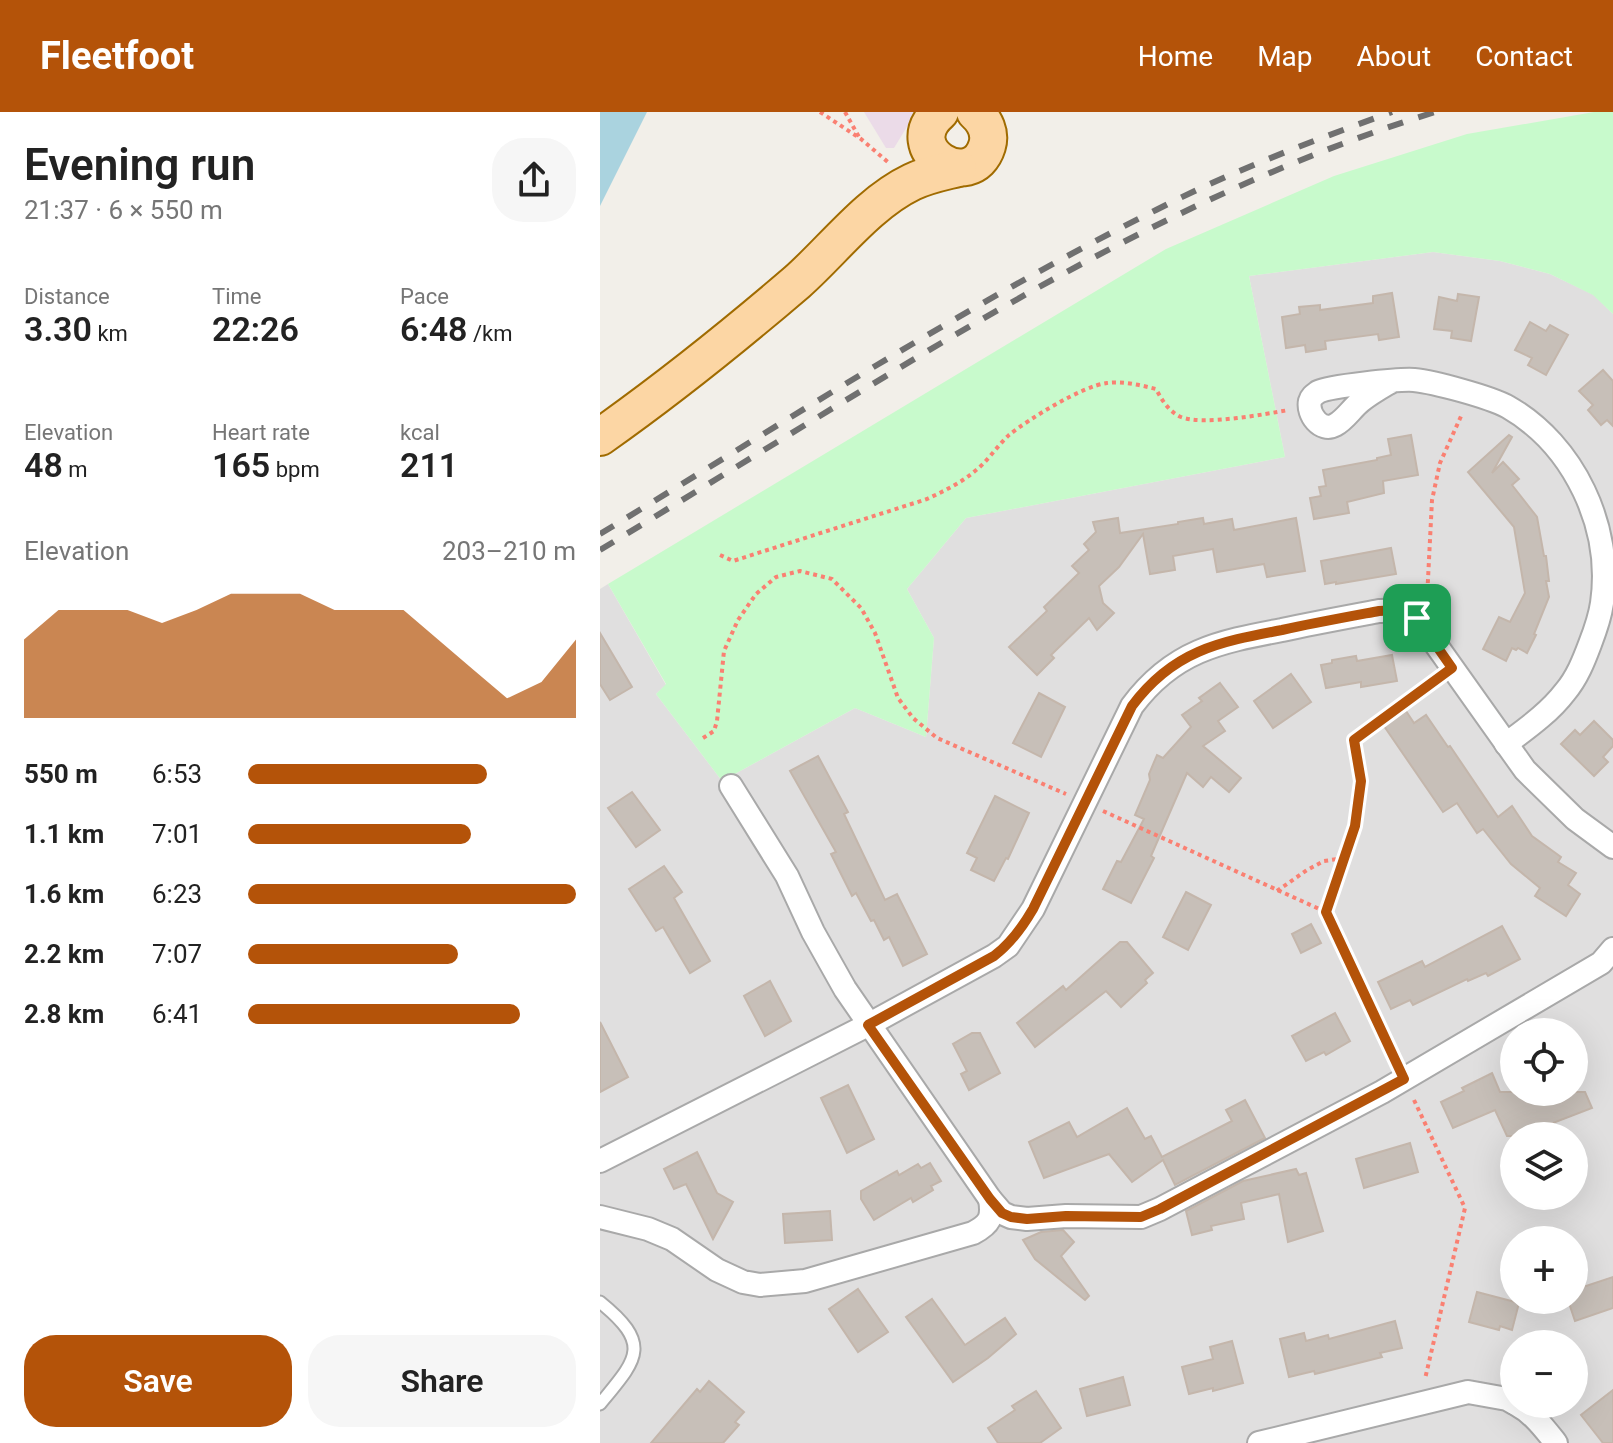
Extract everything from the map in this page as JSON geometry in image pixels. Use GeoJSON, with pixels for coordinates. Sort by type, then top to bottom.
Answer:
{"type":"FeatureCollection","features":[{"type":"Feature","properties":{"kind":"main road"},"geometry":{"type":"LineString","coordinates":[[935,119],[933,156],[958,168]]}},
{"type":"Feature","properties":{"kind":"main road"},"geometry":{"type":"LineString","coordinates":[[888,196],[935,119]]}},
{"type":"Feature","properties":{"kind":"main road"},"geometry":{"type":"LineString","coordinates":[[600,437],[754,318],[888,196],[912,182],[976,162],[983,155],[991,120]]}},
{"type":"Feature","properties":{"kind":"street"},"geometry":{"type":"LineString","coordinates":[[1392,381],[1361,401],[1330,427],[1324,428],[1316,421],[1310,407],[1310,399],[1315,393],[1327,389],[1392,381],[1414,380],[1507,406],[1546,435],[1579,479],[1593,506],[1605,572],[1602,602],[1583,663],[1565,692],[1535,722],[1506,744]]}},
{"type":"Feature","properties":{"kind":"street"},"geometry":{"type":"LineString","coordinates":[[600,1161],[868,1025],[1008,946],[1033,909],[1132,706],[1161,674],[1184,658],[1232,639],[1379,611],[1409,612],[1417,618],[1525,770],[1575,819],[1613,847]]}},
{"type":"Feature","properties":{"kind":"street"},"geometry":{"type":"LineString","coordinates":[[731,786],[787,876],[813,932],[868,1025],[990,1199],[1002,1213],[1011,1217],[1141,1217],[1160,1209],[1404,1079],[1601,963],[1613,949]]}},
{"type":"Feature","properties":{"kind":"street"},"geometry":{"type":"LineString","coordinates":[[600,1217],[648,1229],[672,1239],[717,1270],[743,1282],[771,1284],[805,1281],[973,1233],[990,1219],[990,1199]]}},
{"type":"Feature","properties":{"kind":"street"},"geometry":{"type":"LineString","coordinates":[[1259,1443],[1468,1392],[1500,1398]]}},
{"type":"Feature","properties":{"kind":"street"},"geometry":{"type":"LineString","coordinates":[[1535,1418],[1556,1443]]}},
{"type":"Feature","properties":{"kind":"lane"},"geometry":{"type":"LineString","coordinates":[[600,1302],[625,1324],[635,1344],[630,1367],[600,1404]]}},
{"type":"Feature","properties":{"kind":"path"},"geometry":{"type":"LineString","coordinates":[[820,112],[861,139],[845,112]]}},
{"type":"Feature","properties":{"kind":"path"},"geometry":{"type":"LineString","coordinates":[[720,555],[733,561],[927,499],[978,470],[1012,433],[1060,402],[1098,384],[1135,384],[1156,389],[1163,404],[1181,417],[1196,420],[1236,418],[1310,407]]}},
{"type":"Feature","properties":{"kind":"path"},"geometry":{"type":"LineString","coordinates":[[1417,618],[1427,606],[1432,500],[1440,463],[1471,394]]}},
{"type":"Feature","properties":{"kind":"path"},"geometry":{"type":"LineString","coordinates":[[703,738],[714,731],[717,721],[724,651],[738,620],[756,594],[776,577],[800,571],[832,579],[861,608],[875,633],[898,698],[913,718],[937,738],[1326,912],[1465,1208],[1424,1382],[1428,1401]]}},
{"type":"Feature","properties":{"kind":"path"},"geometry":{"type":"LineString","coordinates":[[1326,912],[1355,826],[1361,781],[1354,740],[1452,668]]}},
{"type":"Feature","properties":{"kind":"path"},"geometry":{"type":"LineString","coordinates":[[1277,891],[1324,861],[1345,858]]}},
{"type":"Feature","properties":{"kind":"shaded area"},"geometry":{"type":"Polygon","coordinates":[[[864,112],[916,112],[894,148],[886,148],[864,112]]]}},
{"type":"Feature","properties":{"kind":"shaded area"},"geometry":{"type":"Polygon","coordinates":[[[1433,252],[1500,261],[1550,274],[1594,295],[1613,314],[1613,1443],[600,1443],[600,589],[608,584],[666,685],[656,694],[722,781],[855,708],[926,737],[934,638],[907,589],[966,518],[1285,457],[1249,276],[1433,252]]]}},
{"type":"Feature","properties":{"kind":"green space"},"geometry":{"type":"Polygon","coordinates":[[[1594,112],[1613,112],[1613,314],[1593,295],[1550,274],[1500,261],[1433,252],[1249,276],[1285,457],[966,518],[907,589],[934,638],[926,737],[855,708],[722,781],[656,694],[666,684],[608,584],[1166,249],[1334,176],[1467,134],[1594,112]]]}},
{"type":"Feature","properties":{"kind":"water"},"geometry":{"type":"Polygon","coordinates":[[[600,112],[647,112],[600,206],[600,112]]]}},
{"type":"Feature","properties":{"kind":"building"},"geometry":{"type":"Polygon","coordinates":[[[1392,293],[1399,337],[1379,340],[1378,334],[1325,341],[1326,349],[1306,352],[1305,345],[1286,348],[1282,317],[1300,314],[1299,307],[1320,305],[1320,310],[1373,303],[1373,296],[1392,293]]]}},
{"type":"Feature","properties":{"kind":"building"},"geometry":{"type":"Polygon","coordinates":[[[1458,294],[1479,297],[1471,341],[1451,338],[1452,331],[1434,329],[1439,297],[1457,301],[1458,294]]]}},
{"type":"Feature","properties":{"kind":"building"},"geometry":{"type":"Polygon","coordinates":[[[1530,322],[1546,331],[1550,325],[1568,335],[1546,375],[1528,365],[1532,358],[1515,350],[1530,322]]]}},
{"type":"Feature","properties":{"kind":"building"},"geometry":{"type":"Polygon","coordinates":[[[1603,370],[1613,381],[1613,426],[1607,420],[1601,425],[1588,410],[1593,405],[1579,391],[1603,370]]]}},
{"type":"Feature","properties":{"kind":"building"},"geometry":{"type":"Polygon","coordinates":[[[1411,435],[1418,475],[1383,481],[1384,493],[1347,502],[1349,513],[1314,519],[1310,498],[1321,496],[1319,487],[1326,486],[1323,470],[1391,455],[1388,439],[1411,435]]]}},
{"type":"Feature","properties":{"kind":"building"},"geometry":{"type":"Polygon","coordinates":[[[1509,435],[1512,437],[1492,473],[1503,462],[1519,479],[1512,485],[1537,517],[1546,556],[1549,597],[1527,653],[1512,648],[1506,661],[1483,649],[1499,617],[1510,622],[1525,593],[1514,527],[1468,472],[1509,435]]]}},
{"type":"Feature","properties":{"kind":"building"},"geometry":{"type":"Polygon","coordinates":[[[1118,518],[1120,533],[1203,518],[1204,524],[1232,519],[1234,530],[1296,518],[1305,571],[1267,577],[1264,564],[1217,572],[1213,549],[1173,556],[1175,570],[1150,574],[1143,534],[1119,567],[1099,586],[1103,603],[1114,613],[1097,630],[1089,618],[1051,655],[1054,658],[1037,675],[1009,647],[1047,611],[1044,607],[1079,573],[1072,566],[1089,550],[1084,544],[1096,532],[1093,522],[1118,518]]]}},
{"type":"Feature","properties":{"kind":"building"},"geometry":{"type":"Polygon","coordinates":[[[1391,548],[1396,574],[1325,584],[1321,561],[1391,548]]]}},
{"type":"Feature","properties":{"kind":"building"},"geometry":{"type":"Polygon","coordinates":[[[600,633],[632,687],[610,700],[600,684],[600,633]]]}},
{"type":"Feature","properties":{"kind":"building"},"geometry":{"type":"Polygon","coordinates":[[[1392,655],[1397,681],[1361,687],[1361,682],[1326,688],[1321,665],[1356,656],[1357,661],[1392,655]]]}},
{"type":"Feature","properties":{"kind":"building"},"geometry":{"type":"Polygon","coordinates":[[[1291,674],[1311,702],[1273,728],[1254,701],[1291,674]]]}},
{"type":"Feature","properties":{"kind":"building"},"geometry":{"type":"Polygon","coordinates":[[[1220,683],[1238,707],[1218,721],[1225,731],[1203,746],[1241,778],[1229,792],[1211,777],[1203,787],[1187,773],[1151,856],[1154,858],[1131,903],[1103,889],[1144,819],[1135,815],[1150,780],[1149,774],[1157,755],[1163,758],[1191,727],[1182,715],[1220,683]]]}},
{"type":"Feature","properties":{"kind":"building"},"geometry":{"type":"Polygon","coordinates":[[[1039,693],[1065,707],[1041,757],[1013,743],[1039,693]]]}},
{"type":"Feature","properties":{"kind":"building"},"geometry":{"type":"Polygon","coordinates":[[[1406,711],[1414,723],[1426,715],[1498,817],[1512,806],[1532,836],[1561,857],[1558,862],[1576,873],[1568,885],[1580,894],[1566,916],[1535,896],[1540,888],[1511,864],[1483,829],[1477,833],[1457,803],[1443,812],[1384,726],[1406,711]]]}},
{"type":"Feature","properties":{"kind":"building"},"geometry":{"type":"Polygon","coordinates":[[[1594,721],[1613,740],[1613,746],[1603,757],[1608,762],[1594,776],[1561,744],[1575,730],[1580,735],[1594,721]]]}},
{"type":"Feature","properties":{"kind":"building"},"geometry":{"type":"Polygon","coordinates":[[[818,756],[848,812],[844,814],[885,900],[897,894],[927,954],[903,966],[889,937],[884,940],[856,893],[852,896],[831,854],[836,852],[790,771],[818,756]]]}},
{"type":"Feature","properties":{"kind":"building"},"geometry":{"type":"Polygon","coordinates":[[[632,792],[660,830],[636,847],[608,808],[632,792]]]}},
{"type":"Feature","properties":{"kind":"building"},"geometry":{"type":"Polygon","coordinates":[[[995,796],[1029,813],[994,881],[971,870],[977,858],[967,853],[995,796]]]}},
{"type":"Feature","properties":{"kind":"building"},"geometry":{"type":"Polygon","coordinates":[[[664,866],[682,892],[674,898],[710,961],[690,973],[663,927],[656,931],[629,889],[664,866]]]}},
{"type":"Feature","properties":{"kind":"building"},"geometry":{"type":"Polygon","coordinates":[[[1186,892],[1211,905],[1188,950],[1163,937],[1186,892]]]}},
{"type":"Feature","properties":{"kind":"building"},"geometry":{"type":"Polygon","coordinates":[[[1311,924],[1321,943],[1301,953],[1292,934],[1311,924]]]}},
{"type":"Feature","properties":{"kind":"building"},"geometry":{"type":"Polygon","coordinates":[[[1502,926],[1520,959],[1488,976],[1486,973],[1467,979],[1413,1005],[1410,1000],[1391,1009],[1378,982],[1422,961],[1425,967],[1502,926]]]}},
{"type":"Feature","properties":{"kind":"building"},"geometry":{"type":"Polygon","coordinates":[[[1120,942],[1127,942],[1153,973],[1145,980],[1147,983],[1121,1007],[1106,991],[1035,1047],[1017,1023],[1063,986],[1066,990],[1120,942]]]}},
{"type":"Feature","properties":{"kind":"building"},"geometry":{"type":"Polygon","coordinates":[[[770,981],[791,1021],[765,1036],[744,996],[770,981]]]}},
{"type":"Feature","properties":{"kind":"building"},"geometry":{"type":"Polygon","coordinates":[[[1335,1013],[1350,1041],[1326,1055],[1324,1052],[1306,1061],[1292,1036],[1335,1013]]]}},
{"type":"Feature","properties":{"kind":"building"},"geometry":{"type":"Polygon","coordinates":[[[600,1022],[628,1077],[600,1092],[600,1022]]]}},
{"type":"Feature","properties":{"kind":"building"},"geometry":{"type":"Polygon","coordinates":[[[972,1033],[980,1033],[1000,1073],[969,1090],[961,1074],[967,1071],[953,1044],[972,1033]]]}},
{"type":"Feature","properties":{"kind":"building"},"geometry":{"type":"Polygon","coordinates":[[[1492,1073],[1500,1092],[1500,1106],[1588,1106],[1588,1099],[1592,1108],[1556,1122],[1501,1122],[1495,1110],[1453,1128],[1441,1102],[1464,1091],[1462,1088],[1492,1073]]]}},
{"type":"Feature","properties":{"kind":"building"},"geometry":{"type":"Polygon","coordinates":[[[848,1085],[874,1139],[847,1153],[821,1098],[848,1085]]]}},
{"type":"Feature","properties":{"kind":"building"},"geometry":{"type":"Polygon","coordinates":[[[1245,1100],[1265,1138],[1175,1185],[1163,1160],[1132,1182],[1109,1154],[1044,1178],[1029,1142],[1069,1122],[1077,1137],[1127,1108],[1145,1139],[1151,1136],[1162,1157],[1232,1121],[1226,1110],[1245,1100]]]}},
{"type":"Feature","properties":{"kind":"building"},"geometry":{"type":"Polygon","coordinates":[[[1410,1143],[1418,1172],[1364,1188],[1356,1159],[1410,1143]]]}},
{"type":"Feature","properties":{"kind":"building"},"geometry":{"type":"Polygon","coordinates":[[[697,1152],[717,1193],[733,1202],[713,1239],[686,1184],[674,1189],[664,1169],[697,1152]]]}},
{"type":"Feature","properties":{"kind":"building"},"geometry":{"type":"Polygon","coordinates":[[[930,1163],[941,1181],[931,1186],[933,1190],[913,1202],[911,1198],[874,1220],[861,1199],[861,1191],[897,1171],[899,1175],[918,1164],[921,1168],[930,1163]]]}},
{"type":"Feature","properties":{"kind":"building"},"geometry":{"type":"Polygon","coordinates":[[[1296,1169],[1299,1175],[1306,1173],[1323,1231],[1288,1242],[1279,1194],[1241,1203],[1244,1219],[1211,1226],[1212,1230],[1192,1235],[1186,1211],[1243,1181],[1296,1169]]]}},
{"type":"Feature","properties":{"kind":"building"},"geometry":{"type":"Polygon","coordinates":[[[830,1211],[832,1240],[785,1243],[783,1214],[830,1211]]]}},
{"type":"Feature","properties":{"kind":"building"},"geometry":{"type":"Polygon","coordinates":[[[1063,1230],[1074,1242],[1061,1256],[1089,1296],[1085,1300],[1035,1259],[1023,1240],[1041,1232],[1063,1230]]]}},
{"type":"Feature","properties":{"kind":"building"},"geometry":{"type":"Polygon","coordinates":[[[1613,1277],[1613,1308],[1575,1321],[1573,1314],[1588,1314],[1588,1285],[1613,1277]]]}},
{"type":"Feature","properties":{"kind":"building"},"geometry":{"type":"Polygon","coordinates":[[[858,1289],[888,1332],[858,1352],[829,1309],[858,1289]]]}},
{"type":"Feature","properties":{"kind":"building"},"geometry":{"type":"Polygon","coordinates":[[[1477,1292],[1500,1298],[1500,1314],[1516,1314],[1512,1330],[1469,1322],[1477,1292]]]}},
{"type":"Feature","properties":{"kind":"building"},"geometry":{"type":"Polygon","coordinates":[[[932,1299],[965,1345],[1005,1318],[1016,1334],[953,1382],[906,1317],[932,1299]]]}},
{"type":"Feature","properties":{"kind":"building"},"geometry":{"type":"Polygon","coordinates":[[[1395,1321],[1402,1348],[1380,1353],[1382,1357],[1315,1374],[1314,1371],[1289,1377],[1280,1339],[1304,1333],[1306,1341],[1328,1335],[1329,1339],[1395,1321]]]}},
{"type":"Feature","properties":{"kind":"building"},"geometry":{"type":"Polygon","coordinates":[[[1232,1341],[1243,1383],[1189,1394],[1182,1367],[1213,1359],[1210,1347],[1232,1341]]]}},
{"type":"Feature","properties":{"kind":"building"},"geometry":{"type":"Polygon","coordinates":[[[1123,1377],[1130,1405],[1087,1416],[1080,1389],[1123,1377]]]}},
{"type":"Feature","properties":{"kind":"building"},"geometry":{"type":"Polygon","coordinates":[[[709,1381],[744,1412],[735,1422],[739,1425],[723,1443],[651,1443],[697,1389],[700,1392],[709,1381]]]}},
{"type":"Feature","properties":{"kind":"building"},"geometry":{"type":"Polygon","coordinates":[[[1613,1390],[1613,1443],[1603,1443],[1583,1418],[1588,1418],[1588,1410],[1613,1390]]]}},
{"type":"Feature","properties":{"kind":"building"},"geometry":{"type":"Polygon","coordinates":[[[1036,1391],[1061,1428],[1040,1443],[998,1443],[988,1428],[1015,1410],[1012,1406],[1036,1391]]]}},
{"type":"Feature","properties":{"kind":"railway"},"geometry":{"type":"LineString","coordinates":[[600,534],[875,366],[1084,247],[1214,182],[1392,112]]}},
{"type":"Feature","properties":{"kind":"railway"},"geometry":{"type":"LineString","coordinates":[[600,550],[926,352],[1111,248],[1301,160],[1435,112]]}},
{"type":"Feature","properties":{"kind":"route"},"geometry":{"type":"LineString","coordinates":[[1379,611],[1409,612],[1417,618],[1452,668],[1354,740],[1361,781],[1355,826],[1326,912],[1404,1079],[1141,1217],[1027,1219],[1002,1213],[868,1025],[1008,946],[1033,909],[1132,706],[1161,674],[1201,649],[1232,639],[1379,611]]}}]}
